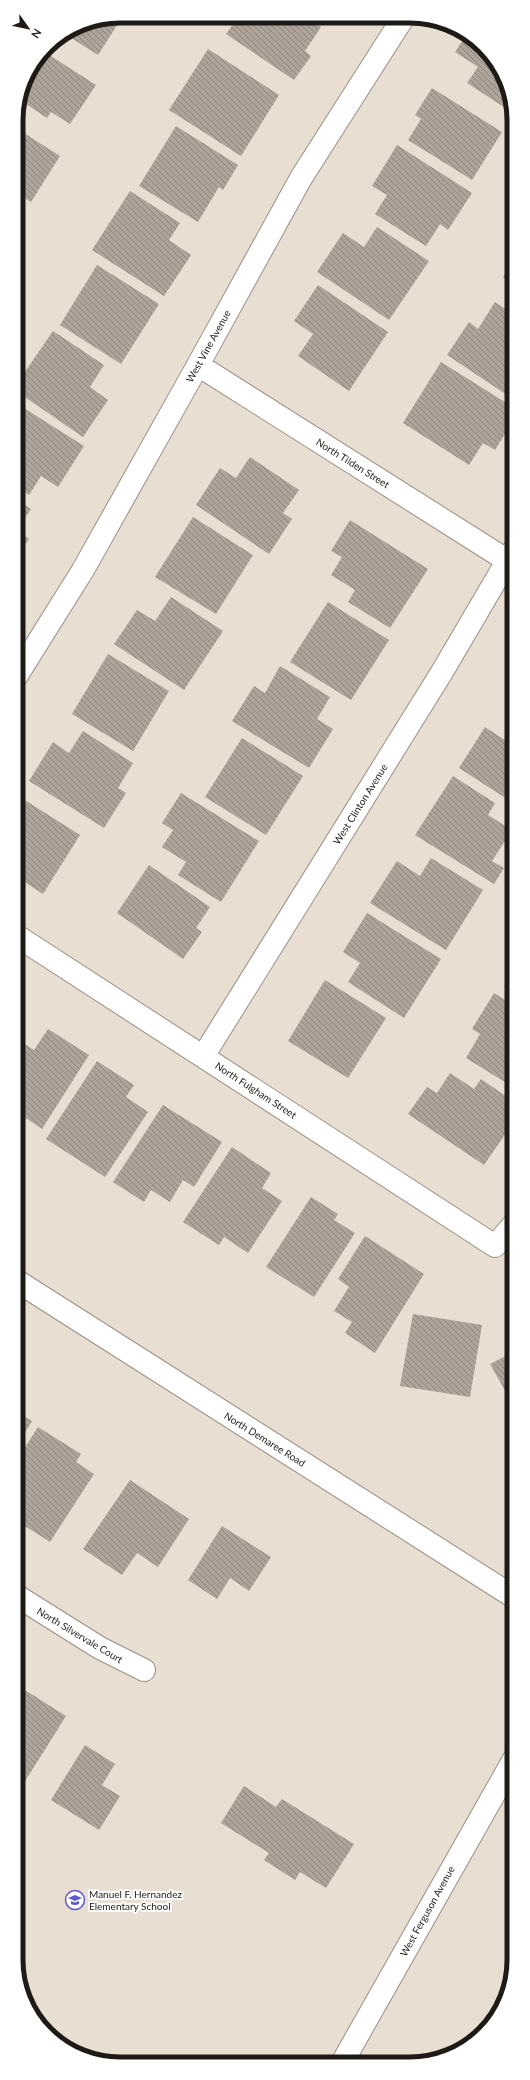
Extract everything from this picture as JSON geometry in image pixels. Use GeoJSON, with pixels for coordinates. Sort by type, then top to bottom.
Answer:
{"type":"FeatureCollection","features":[{"type":"Feature","properties":{"kind":"street","name":"West Vine Avenue"},"geometry":{"type":"LineString","coordinates":[[23,666],[83,570],[198,366],[301,178],[400,23]]}},
{"type":"Feature","properties":{"kind":"street","name":"North Tilden Street"},"geometry":{"type":"LineString","coordinates":[[198,366],[507,554]]}},
{"type":"Feature","properties":{"kind":"street","name":"West Clinton Avenue"},"geometry":{"type":"LineString","coordinates":[[204,1055],[442,672],[507,561]]}},
{"type":"Feature","properties":{"kind":"street","name":"North Fulgham Street"},"geometry":{"type":"LineString","coordinates":[[23,940],[204,1055],[495,1246],[507,1232]]}},
{"type":"Feature","properties":{"kind":"street","name":"North Demaree Road"},"geometry":{"type":"LineString","coordinates":[[23,1285],[507,1593]]}},
{"type":"Feature","properties":{"kind":"street","name":"North Silvervale Court"},"geometry":{"type":"LineString","coordinates":[[23,1600],[100,1648],[144,1670]]}},
{"type":"Feature","properties":{"kind":"street","name":"West Ferguson Avenue"},"geometry":{"type":"LineString","coordinates":[[345,2057],[507,1771]]}},
{"type":"Feature","properties":{"kind":"building"},"geometry":{"type":"Polygon","coordinates":[[[118,23],[98,55],[70,37],[95,26],[118,23]]]}},
{"type":"Feature","properties":{"kind":"building"},"geometry":{"type":"Polygon","coordinates":[[[234,23],[315,23],[321,27],[305,51],[311,56],[294,80],[226,34],[234,23]]]}},
{"type":"Feature","properties":{"kind":"building"},"geometry":{"type":"Polygon","coordinates":[[[464,39],[479,51],[491,66],[500,83],[506,109],[467,83],[478,67],[455,52],[464,39]]]}},
{"type":"Feature","properties":{"kind":"building"},"geometry":{"type":"Polygon","coordinates":[[[208,49],[279,95],[241,156],[169,110],[208,49]]]}},
{"type":"Feature","properties":{"kind":"building"},"geometry":{"type":"Polygon","coordinates":[[[48,54],[96,85],[70,124],[51,112],[47,118],[25,103],[33,77],[48,54]]]}},
{"type":"Feature","properties":{"kind":"building"},"geometry":{"type":"Polygon","coordinates":[[[432,88],[502,132],[472,180],[408,140],[421,119],[415,115],[432,88]]]}},
{"type":"Feature","properties":{"kind":"building"},"geometry":{"type":"Polygon","coordinates":[[[176,126],[238,165],[223,190],[219,187],[198,222],[139,186],[176,126]]]}},
{"type":"Feature","properties":{"kind":"building"},"geometry":{"type":"Polygon","coordinates":[[[23,132],[60,156],[31,202],[23,197],[23,132]]]}},
{"type":"Feature","properties":{"kind":"building"},"geometry":{"type":"Polygon","coordinates":[[[397,145],[472,193],[448,230],[440,224],[426,246],[375,214],[387,195],[372,186],[397,145]]]}},
{"type":"Feature","properties":{"kind":"building"},"geometry":{"type":"Polygon","coordinates":[[[130,191],[180,223],[169,240],[191,255],[164,296],[92,250],[130,191]]]}},
{"type":"Feature","properties":{"kind":"building"},"geometry":{"type":"Polygon","coordinates":[[[377,227],[429,261],[389,320],[317,272],[343,233],[364,247],[377,227]]]}},
{"type":"Feature","properties":{"kind":"building"},"geometry":{"type":"Polygon","coordinates":[[[97,265],[159,304],[121,364],[60,325],[97,265]]]}},
{"type":"Feature","properties":{"kind":"building"},"geometry":{"type":"Polygon","coordinates":[[[507,271],[507,280],[503,277],[507,271]]]}},
{"type":"Feature","properties":{"kind":"building"},"geometry":{"type":"Polygon","coordinates":[[[318,285],[388,332],[349,391],[298,356],[313,334],[294,321],[318,285]]]}},
{"type":"Feature","properties":{"kind":"building"},"geometry":{"type":"Polygon","coordinates":[[[495,302],[507,310],[507,395],[447,355],[469,322],[478,329],[495,302]]]}},
{"type":"Feature","properties":{"kind":"building"},"geometry":{"type":"Polygon","coordinates":[[[53,331],[104,365],[90,387],[108,400],[83,437],[23,396],[23,375],[53,331]]]}},
{"type":"Feature","properties":{"kind":"building"},"geometry":{"type":"Polygon","coordinates":[[[441,362],[507,403],[507,431],[495,450],[483,443],[469,465],[403,423],[441,362]]]}},
{"type":"Feature","properties":{"kind":"building"},"geometry":{"type":"Polygon","coordinates":[[[23,407],[84,446],[58,487],[41,476],[29,495],[23,491],[23,407]]]}},
{"type":"Feature","properties":{"kind":"building"},"geometry":{"type":"Polygon","coordinates":[[[250,457],[299,490],[283,513],[292,519],[269,554],[196,505],[220,468],[236,478],[250,457]]]}},
{"type":"Feature","properties":{"kind":"building"},"geometry":{"type":"Polygon","coordinates":[[[23,504],[31,509],[23,521],[23,504]]]}},
{"type":"Feature","properties":{"kind":"building"},"geometry":{"type":"Polygon","coordinates":[[[193,517],[253,555],[216,614],[155,577],[193,517]]]}},
{"type":"Feature","properties":{"kind":"building"},"geometry":{"type":"Polygon","coordinates":[[[350,520],[428,569],[390,628],[348,602],[355,590],[331,575],[342,557],[331,551],[350,520]]]}},
{"type":"Feature","properties":{"kind":"building"},"geometry":{"type":"Polygon","coordinates":[[[23,534],[29,539],[23,547],[23,534]]]}},
{"type":"Feature","properties":{"kind":"building"},"geometry":{"type":"Polygon","coordinates":[[[171,597],[223,631],[184,690],[114,644],[137,610],[155,621],[171,597]]]}},
{"type":"Feature","properties":{"kind":"building"},"geometry":{"type":"Polygon","coordinates":[[[328,602],[389,640],[351,700],[290,662],[328,602]]]}},
{"type":"Feature","properties":{"kind":"building"},"geometry":{"type":"Polygon","coordinates":[[[108,654],[169,691],[133,751],[72,714],[108,654]]]}},
{"type":"Feature","properties":{"kind":"building"},"geometry":{"type":"Polygon","coordinates":[[[280,666],[330,697],[317,719],[333,729],[309,768],[232,721],[254,686],[265,693],[280,666]]]}},
{"type":"Feature","properties":{"kind":"building"},"geometry":{"type":"Polygon","coordinates":[[[485,727],[507,741],[507,799],[459,768],[485,727]]]}},
{"type":"Feature","properties":{"kind":"building"},"geometry":{"type":"Polygon","coordinates":[[[83,731],[133,763],[118,788],[126,793],[104,828],[29,781],[53,742],[69,753],[83,731]]]}},
{"type":"Feature","properties":{"kind":"building"},"geometry":{"type":"Polygon","coordinates":[[[242,738],[303,776],[266,835],[205,797],[242,738]]]}},
{"type":"Feature","properties":{"kind":"building"},"geometry":{"type":"Polygon","coordinates":[[[453,776],[495,803],[488,815],[507,827],[507,838],[492,861],[504,868],[494,884],[415,835],[453,776]]]}},
{"type":"Feature","properties":{"kind":"building"},"geometry":{"type":"Polygon","coordinates":[[[181,793],[259,841],[221,902],[178,875],[186,862],[162,847],[173,830],[162,823],[181,793]]]}},
{"type":"Feature","properties":{"kind":"building"},"geometry":{"type":"Polygon","coordinates":[[[23,799],[80,835],[43,894],[23,881],[23,799]]]}},
{"type":"Feature","properties":{"kind":"building"},"geometry":{"type":"Polygon","coordinates":[[[431,858],[483,890],[446,950],[370,903],[397,861],[420,876],[431,858]]]}},
{"type":"Feature","properties":{"kind":"building"},"geometry":{"type":"Polygon","coordinates":[[[149,865],[210,907],[196,928],[202,932],[183,959],[117,913],[149,865]]]}},
{"type":"Feature","properties":{"kind":"building"},"geometry":{"type":"Polygon","coordinates":[[[367,913],[441,959],[404,1018],[348,982],[360,963],[343,952],[367,913]]]}},
{"type":"Feature","properties":{"kind":"building"},"geometry":{"type":"Polygon","coordinates":[[[325,980],[386,1018],[348,1078],[288,1041],[325,980]]]}},
{"type":"Feature","properties":{"kind":"building"},"geometry":{"type":"Polygon","coordinates":[[[507,982],[507,989],[504,987],[507,982]]]}},
{"type":"Feature","properties":{"kind":"building"},"geometry":{"type":"Polygon","coordinates":[[[494,993],[507,1001],[507,1083],[466,1058],[480,1034],[472,1029],[494,993]]]}},
{"type":"Feature","properties":{"kind":"building"},"geometry":{"type":"Polygon","coordinates":[[[48,1029],[89,1055],[42,1129],[23,1116],[23,1043],[34,1050],[48,1029]]]}},
{"type":"Feature","properties":{"kind":"building"},"geometry":{"type":"Polygon","coordinates":[[[97,1061],[134,1085],[126,1097],[148,1112],[105,1177],[46,1139],[97,1061]]]}},
{"type":"Feature","properties":{"kind":"building"},"geometry":{"type":"Polygon","coordinates":[[[450,1073],[474,1089],[481,1079],[507,1097],[507,1132],[484,1165],[408,1114],[427,1087],[437,1093],[450,1073]]]}},
{"type":"Feature","properties":{"kind":"building"},"geometry":{"type":"Polygon","coordinates":[[[163,1105],[222,1142],[194,1187],[183,1180],[170,1202],[151,1190],[144,1202],[113,1182],[163,1105]]]}},
{"type":"Feature","properties":{"kind":"building"},"geometry":{"type":"Polygon","coordinates":[[[232,1147],[271,1173],[262,1188],[282,1201],[248,1253],[224,1237],[219,1245],[183,1222],[232,1147]]]}},
{"type":"Feature","properties":{"kind":"building"},"geometry":{"type":"Polygon","coordinates":[[[311,1197],[338,1214],[334,1220],[355,1233],[314,1297],[266,1267],[311,1197]]]}},
{"type":"Feature","properties":{"kind":"building"},"geometry":{"type":"Polygon","coordinates":[[[365,1236],[424,1274],[375,1353],[345,1333],[352,1322],[334,1311],[349,1287],[338,1279],[365,1236]]]}},
{"type":"Feature","properties":{"kind":"building"},"geometry":{"type":"Polygon","coordinates":[[[413,1314],[482,1325],[470,1397],[400,1386],[413,1314]]]}},
{"type":"Feature","properties":{"kind":"building"},"geometry":{"type":"Polygon","coordinates":[[[507,1356],[507,1394],[490,1364],[507,1356]]]}},
{"type":"Feature","properties":{"kind":"building"},"geometry":{"type":"Polygon","coordinates":[[[23,1416],[32,1421],[23,1436],[23,1416]]]}},
{"type":"Feature","properties":{"kind":"building"},"geometry":{"type":"Polygon","coordinates":[[[38,1427],[81,1454],[76,1462],[94,1474],[50,1542],[23,1525],[23,1451],[38,1427]]]}},
{"type":"Feature","properties":{"kind":"building"},"geometry":{"type":"Polygon","coordinates":[[[130,1480],[189,1519],[158,1567],[137,1553],[122,1575],[83,1549],[130,1480]]]}},
{"type":"Feature","properties":{"kind":"building"},"geometry":{"type":"Polygon","coordinates":[[[222,1526],[271,1557],[249,1591],[230,1578],[217,1599],[188,1580],[222,1526]]]}},
{"type":"Feature","properties":{"kind":"building"},"geometry":{"type":"Polygon","coordinates":[[[23,1689],[66,1716],[23,1784],[23,1689]]]}},
{"type":"Feature","properties":{"kind":"building"},"geometry":{"type":"Polygon","coordinates":[[[85,1745],[115,1764],[102,1785],[120,1796],[99,1830],[51,1800],[85,1745]]]}},
{"type":"Feature","properties":{"kind":"building"},"geometry":{"type":"Polygon","coordinates":[[[244,1786],[276,1807],[282,1799],[354,1844],[326,1888],[300,1872],[295,1880],[264,1860],[269,1853],[221,1823],[244,1786]]]}},
{"type":"Feature","properties":{"kind":"place","name":"Manuel F. Hernandez Elementary School"},"geometry":{"type":"Point","coordinates":[75,1900]}}]}
